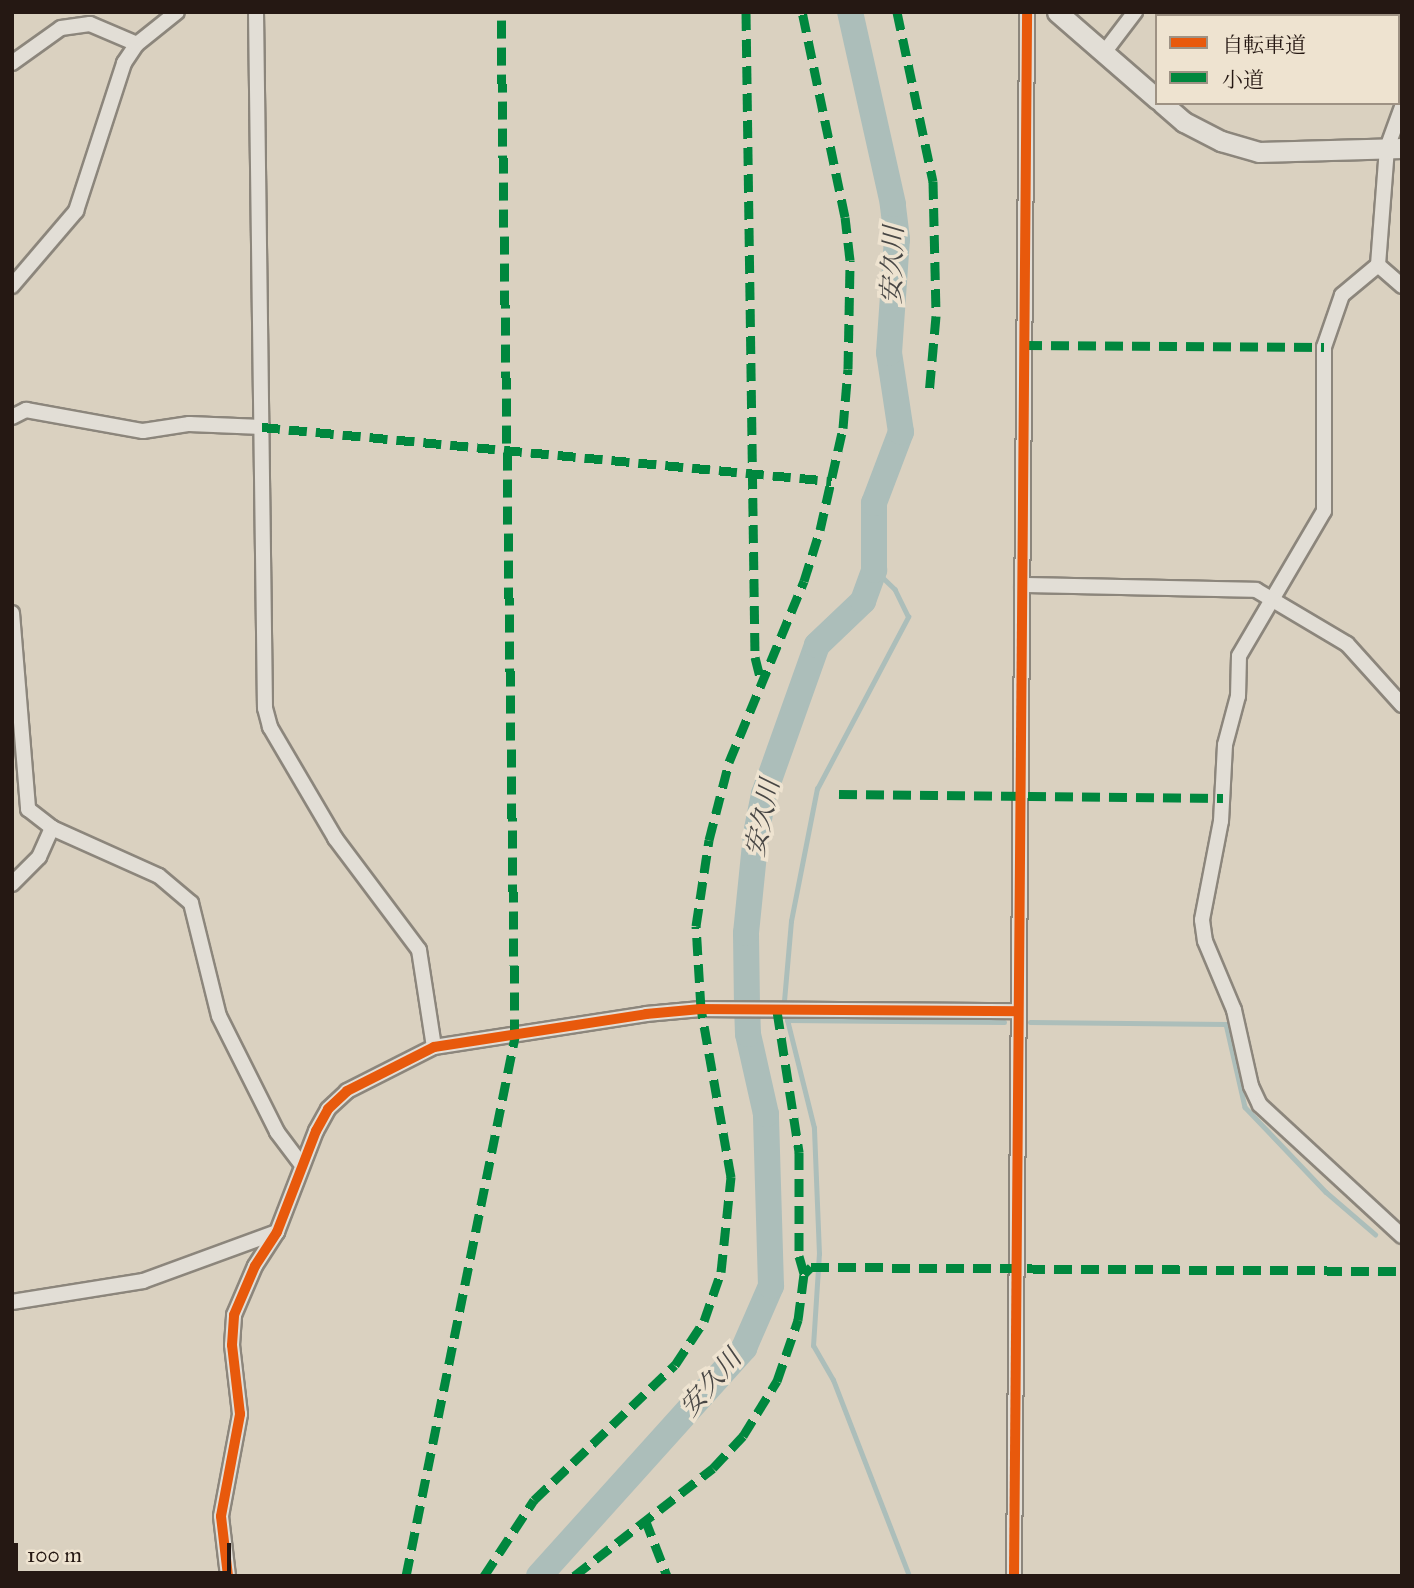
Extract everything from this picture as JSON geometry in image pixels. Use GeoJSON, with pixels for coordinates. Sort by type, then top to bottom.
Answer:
{"type":"FeatureCollection","features":[{"type":"Feature","properties":{"kind":"street"},"geometry":{"type":"LineString","coordinates":[[12,286],[76,211],[113,92],[137,44],[177,12]]}},
{"type":"Feature","properties":{"kind":"street"},"geometry":{"type":"LineString","coordinates":[[256,12],[265,708],[270,727],[335,838],[419,950],[434,1046]]}},
{"type":"Feature","properties":{"kind":"street"},"geometry":{"type":"LineString","coordinates":[[1014,1576],[1027,12]]}},
{"type":"Feature","properties":{"kind":"street"},"geometry":{"type":"LineString","coordinates":[[1057,12],[1155,97]]}},
{"type":"Feature","properties":{"kind":"street"},"geometry":{"type":"LineString","coordinates":[[1103,54],[1135,12]]}},
{"type":"Feature","properties":{"kind":"street"},"geometry":{"type":"LineString","coordinates":[[12,63],[61,28],[90,24],[137,44]]}},
{"type":"Feature","properties":{"kind":"street"},"geometry":{"type":"LineString","coordinates":[[1164,105],[1184,122],[1221,141],[1259,152],[1394,148]]}},
{"type":"Feature","properties":{"kind":"street"},"geometry":{"type":"LineString","coordinates":[[1402,107],[1378,265],[1342,295],[1324,346],[1324,511],[1269,600],[1239,656],[1238,696],[1225,745],[1221,821],[1205,896],[1205,941],[1234,1010],[1251,1086],[1260,1105],[1402,1236]]}},
{"type":"Feature","properties":{"kind":"street"},"geometry":{"type":"LineString","coordinates":[[1378,265],[1402,286]]}},
{"type":"Feature","properties":{"kind":"street"},"geometry":{"type":"LineString","coordinates":[[12,417],[26,410],[143,430],[189,424],[262,427]]}},
{"type":"Feature","properties":{"kind":"street"},"geometry":{"type":"LineString","coordinates":[[1022,585],[1256,590],[1347,644],[1402,705]]}},
{"type":"Feature","properties":{"kind":"street"},"geometry":{"type":"LineString","coordinates":[[12,613],[28,809],[52,828],[159,876],[191,903],[219,1016],[277,1132],[300,1162]]}},
{"type":"Feature","properties":{"kind":"street"},"geometry":{"type":"LineString","coordinates":[[12,884],[39,857],[52,828]]}},
{"type":"Feature","properties":{"kind":"street"},"geometry":{"type":"LineString","coordinates":[[228,1576],[220,1516],[240,1414],[232,1345],[234,1315],[255,1266],[277,1232],[300,1162],[328,1109],[346,1091],[434,1046],[701,1009],[1018,1011]]}},
{"type":"Feature","properties":{"kind":"street"},"geometry":{"type":"LineString","coordinates":[[12,1302],[144,1281],[277,1232]]}},
{"type":"Feature","properties":{"kind":"waterway","name":"安久川"},"geometry":{"type":"LineString","coordinates":[[539,1576],[744,1348],[771,1286],[766,1114],[748,1034],[747,1006],[746,933],[756,834],[764,794],[817,645],[863,601],[874,570],[874,503],[901,432],[889,353],[897,239],[893,204],[850,12]]}},
{"type":"Feature","properties":{"kind":"waterway"},"geometry":{"type":"LineString","coordinates":[[784,1001],[791,921],[817,789],[908,617],[895,590],[874,570]]}},
{"type":"Feature","properties":{"kind":"waterway"},"geometry":{"type":"LineString","coordinates":[[909,1576],[833,1380],[813,1346],[819,1254],[814,1128],[787,1020],[1004,1022]]}},
{"type":"Feature","properties":{"kind":"waterway"},"geometry":{"type":"LineString","coordinates":[[1030,1022],[1226,1024],[1245,1107],[1326,1192],[1375,1234]]}},
{"type":"Feature","properties":{"kind":"marked path"},"geometry":{"type":"LineString","coordinates":[[406,1576],[515,1037],[501,12]]}},
{"type":"Feature","properties":{"kind":"marked path"},"geometry":{"type":"LineString","coordinates":[[746,12],[755,657],[761,681]]}},
{"type":"Feature","properties":{"kind":"marked path"},"geometry":{"type":"LineString","coordinates":[[484,1576],[534,1500],[675,1365],[704,1321],[721,1272],[731,1177],[701,1009],[696,926],[709,840],[729,762],[804,581],[820,530],[843,428],[848,369],[850,260],[845,217],[802,12]]}},
{"type":"Feature","properties":{"kind":"marked path"},"geometry":{"type":"LineString","coordinates":[[897,12],[933,181],[936,316],[929,395]]}},
{"type":"Feature","properties":{"kind":"marked path"},"geometry":{"type":"LineString","coordinates":[[1024,345],[1324,347]]}},
{"type":"Feature","properties":{"kind":"marked path"},"geometry":{"type":"LineString","coordinates":[[262,427],[831,481]]}},
{"type":"Feature","properties":{"kind":"marked path"},"geometry":{"type":"LineString","coordinates":[[839,794],[1223,798]]}},
{"type":"Feature","properties":{"kind":"marked path"},"geometry":{"type":"LineString","coordinates":[[777,1011],[799,1152],[799,1256],[804,1274]]}},
{"type":"Feature","properties":{"kind":"marked path"},"geometry":{"type":"LineString","coordinates":[[574,1576],[713,1468],[743,1436],[777,1381],[798,1320],[804,1274],[811,1267],[1402,1271]]}},
{"type":"Feature","properties":{"kind":"marked path"},"geometry":{"type":"LineString","coordinates":[[645,1519],[667,1576]]}},
{"type":"Feature","properties":{"kind":"cycle path"},"geometry":{"type":"LineString","coordinates":[[1014,1576],[1027,12]]}},
{"type":"Feature","properties":{"kind":"cycle path"},"geometry":{"type":"LineString","coordinates":[[228,1576],[221,1516],[240,1414],[232,1345],[234,1315],[255,1266],[277,1232],[316,1131],[328,1109],[347,1091],[434,1047],[646,1014],[701,1009],[1018,1011]]}}]}
